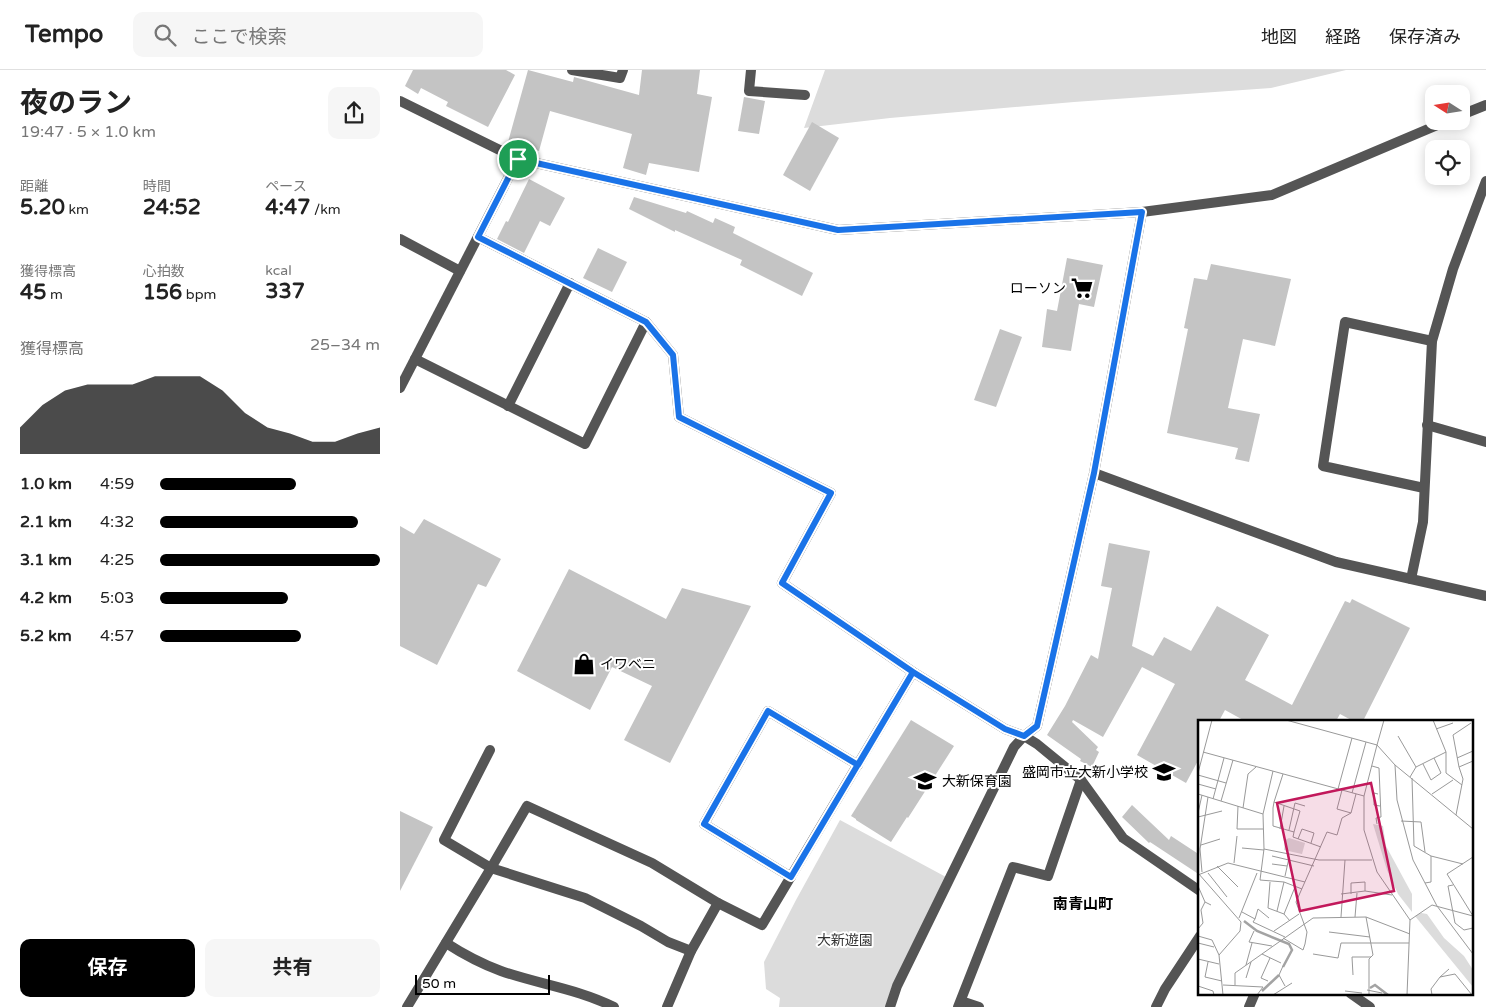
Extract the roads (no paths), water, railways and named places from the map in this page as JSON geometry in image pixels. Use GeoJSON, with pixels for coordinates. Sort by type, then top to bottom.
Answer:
{"type":"FeatureCollection","features":[{"type":"Feature","properties":{"kind":"street"},"geometry":{"type":"LineString","coordinates":[[572,70],[620,78],[624,70]]}},
{"type":"Feature","properties":{"kind":"street"},"geometry":{"type":"LineString","coordinates":[[751,70],[749,91],[805,95]]}},
{"type":"Feature","properties":{"kind":"street"},"geometry":{"type":"LineString","coordinates":[[400,101],[518,159],[838,230],[1142,212],[1272,195],[1426,130]]}},
{"type":"Feature","properties":{"kind":"street"},"geometry":{"type":"LineString","coordinates":[[1470,111],[1486,105]]}},
{"type":"Feature","properties":{"kind":"street"},"geometry":{"type":"LineString","coordinates":[[400,388],[518,159]]}},
{"type":"Feature","properties":{"kind":"street"},"geometry":{"type":"LineString","coordinates":[[1411,579],[1423,522],[1432,341],[1453,269],[1486,181]]}},
{"type":"Feature","properties":{"kind":"street"},"geometry":{"type":"LineString","coordinates":[[890,1007],[897,986],[1014,747],[1037,726],[1094,473],[1142,212]]}},
{"type":"Feature","properties":{"kind":"street"},"geometry":{"type":"LineString","coordinates":[[478,237],[646,322],[673,355],[679,417],[831,493],[782,583],[913,672],[1005,729],[1024,736],[1037,744],[1081,780],[1123,838],[1198,890]]}},
{"type":"Feature","properties":{"kind":"street"},"geometry":{"type":"LineString","coordinates":[[400,239],[460,271]]}},
{"type":"Feature","properties":{"kind":"street"},"geometry":{"type":"LineString","coordinates":[[508,406],[570,283]]}},
{"type":"Feature","properties":{"kind":"street"},"geometry":{"type":"LineString","coordinates":[[415,359],[585,444],[646,322]]}},
{"type":"Feature","properties":{"kind":"street"},"geometry":{"type":"LineString","coordinates":[[1424,488],[1323,466],[1345,322],[1432,341]]}},
{"type":"Feature","properties":{"kind":"street"},"geometry":{"type":"LineString","coordinates":[[1427,425],[1486,442]]}},
{"type":"Feature","properties":{"kind":"street"},"geometry":{"type":"LineString","coordinates":[[1094,473],[1336,562],[1486,596]]}},
{"type":"Feature","properties":{"kind":"street"},"geometry":{"type":"LineString","coordinates":[[407,1007],[526,806],[652,863],[718,903],[762,924],[913,672]]}},
{"type":"Feature","properties":{"kind":"street"},"geometry":{"type":"LineString","coordinates":[[791,877],[704,824],[768,711],[858,765]]}},
{"type":"Feature","properties":{"kind":"street"},"geometry":{"type":"LineString","coordinates":[[490,750],[444,840],[491,868],[585,898],[668,942],[691,951]]}},
{"type":"Feature","properties":{"kind":"street"},"geometry":{"type":"LineString","coordinates":[[979,1007],[959,1004],[1013,867],[1048,876],[1081,780]]}},
{"type":"Feature","properties":{"kind":"street"},"geometry":{"type":"LineString","coordinates":[[666,1007],[691,951],[718,903]]}},
{"type":"Feature","properties":{"kind":"street"},"geometry":{"type":"LineString","coordinates":[[1156,1007],[1165,988],[1198,939]]}},
{"type":"Feature","properties":{"kind":"street"},"geometry":{"type":"LineString","coordinates":[[446,943],[483,964],[501,971],[595,998],[614,1007]]}},
{"type":"Feature","properties":{"kind":"street"},"geometry":{"type":"LineString","coordinates":[[1249,1007],[1255,994]]}},
{"type":"Feature","properties":{"kind":"street"},"geometry":{"type":"LineString","coordinates":[[1351,994],[1370,1007]]}},
{"type":"Feature","properties":{"kind":"place","name":"ローソン"},"geometry":{"type":"Point","coordinates":[1082,288]}},
{"type":"Feature","properties":{"kind":"place","name":"イワベニ"},"geometry":{"type":"Point","coordinates":[584,664]}},
{"type":"Feature","properties":{"kind":"place","name":"盛岡市立大新小学校"},"geometry":{"type":"Point","coordinates":[1164,772]}},
{"type":"Feature","properties":{"kind":"place","name":"大新保育園"},"geometry":{"type":"Point","coordinates":[925,781]}},
{"type":"Feature","properties":{"kind":"district","name":"南青山町"},"geometry":{"type":"Point","coordinates":[1083,904]}},
{"type":"Feature","properties":{"kind":"park label","name":"大新遊園"},"geometry":{"type":"Point","coordinates":[845,940]}}]}
